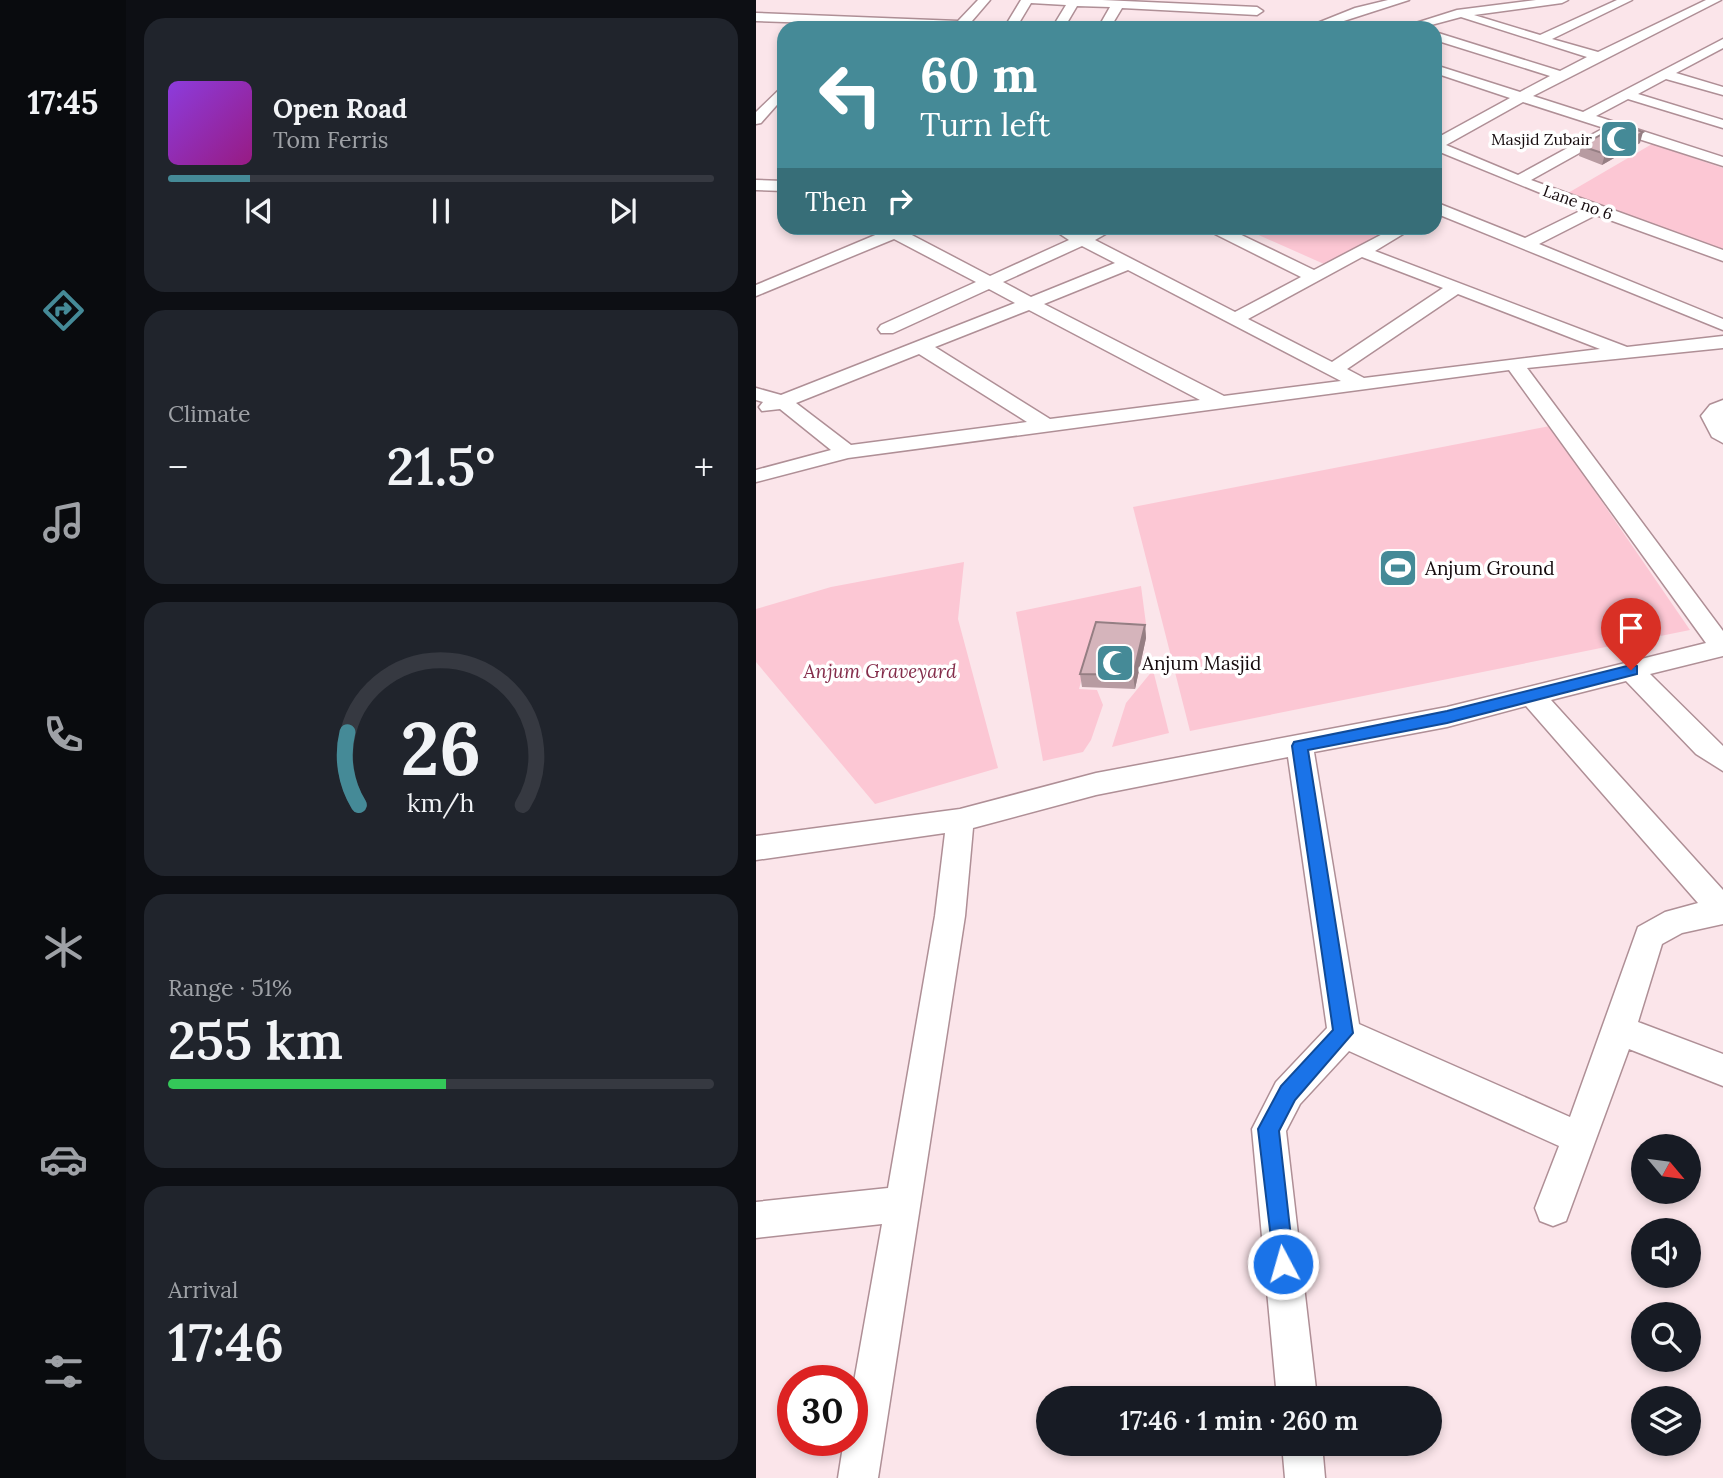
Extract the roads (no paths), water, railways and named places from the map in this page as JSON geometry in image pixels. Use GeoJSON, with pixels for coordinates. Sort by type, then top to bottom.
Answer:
{"type":"FeatureCollection","features":[{"type":"Feature","properties":{"kind":"street"},"geometry":{"type":"LineString","coordinates":[[965,21],[984,0]]}},
{"type":"Feature","properties":{"kind":"street"},"geometry":{"type":"LineString","coordinates":[[1015,21],[1029,0],[1157,7],[1254,6]]}},
{"type":"Feature","properties":{"kind":"street"},"geometry":{"type":"LineString","coordinates":[[1322,21],[1327,17],[1403,0]]}},
{"type":"Feature","properties":{"kind":"street"},"geometry":{"type":"LineString","coordinates":[[1432,21],[1457,14],[1562,0]]}},
{"type":"Feature","properties":{"kind":"street"},"geometry":{"type":"LineString","coordinates":[[1541,39],[1626,0]]}},
{"type":"Feature","properties":{"kind":"street"},"geometry":{"type":"LineString","coordinates":[[1442,141],[1561,75],[1714,0]]}},
{"type":"Feature","properties":{"kind":"street"},"geometry":{"type":"LineString","coordinates":[[1062,21],[1074,2]]}},
{"type":"Feature","properties":{"kind":"street"},"geometry":{"type":"LineString","coordinates":[[1536,3],[1578,22]]}},
{"type":"Feature","properties":{"kind":"street"},"geometry":{"type":"LineString","coordinates":[[1108,21],[1118,4]]}},
{"type":"Feature","properties":{"kind":"street"},"geometry":{"type":"LineString","coordinates":[[1457,14],[1600,57]]}},
{"type":"Feature","properties":{"kind":"street"},"geometry":{"type":"LineString","coordinates":[[756,17],[857,21]]}},
{"type":"Feature","properties":{"kind":"street"},"geometry":{"type":"LineString","coordinates":[[756,34],[774,17]]}},
{"type":"Feature","properties":{"kind":"street"},"geometry":{"type":"LineString","coordinates":[[1677,19],[1700,25]]}},
{"type":"Feature","properties":{"kind":"street"},"geometry":{"type":"LineString","coordinates":[[1442,38],[1561,75]]}},
{"type":"Feature","properties":{"kind":"street"},"geometry":{"type":"LineString","coordinates":[[1583,118],[1723,43]]}},
{"type":"Feature","properties":{"kind":"street"},"geometry":{"type":"LineString","coordinates":[[1701,55],[1723,62]]}},
{"type":"Feature","properties":{"kind":"street"},"geometry":{"type":"LineString","coordinates":[[1442,71],[1723,162]]}},
{"type":"Feature","properties":{"kind":"street"},"geometry":{"type":"LineString","coordinates":[[1665,74],[1723,91]]}},
{"type":"Feature","properties":{"kind":"street"},"geometry":{"type":"LineString","coordinates":[[1442,79],[1453,75]]}},
{"type":"Feature","properties":{"kind":"street"},"geometry":{"type":"LineString","coordinates":[[756,92],[777,91]]}},
{"type":"Feature","properties":{"kind":"street"},"geometry":{"type":"LineString","coordinates":[[1627,94],[1723,124]]}},
{"type":"Feature","properties":{"kind":"street"},"geometry":{"type":"LineString","coordinates":[[756,120],[777,97]]}},
{"type":"Feature","properties":{"kind":"street"},"geometry":{"type":"LineString","coordinates":[[1519,181],[1614,128]]}},
{"type":"Feature","properties":{"kind":"street","name":"Lane no 6"},"geometry":{"type":"LineString","coordinates":[[1442,148],[1519,181],[1723,256]]}},
{"type":"Feature","properties":{"kind":"street"},"geometry":{"type":"LineString","coordinates":[[756,185],[777,186]]}},
{"type":"Feature","properties":{"kind":"street"},"geometry":{"type":"LineString","coordinates":[[1523,245],[1596,209]]}},
{"type":"Feature","properties":{"kind":"street"},"geometry":{"type":"LineString","coordinates":[[1442,210],[1723,325]]}},
{"type":"Feature","properties":{"kind":"street"},"geometry":{"type":"LineString","coordinates":[[756,291],[888,235]]}},
{"type":"Feature","properties":{"kind":"street"},"geometry":{"type":"LineString","coordinates":[[908,235],[986,281],[1218,401]]}},
{"type":"Feature","properties":{"kind":"street"},"geometry":{"type":"LineString","coordinates":[[1075,235],[1365,386]]}},
{"type":"Feature","properties":{"kind":"street"},"geometry":{"type":"LineString","coordinates":[[887,330],[986,281],[1093,235]]}},
{"type":"Feature","properties":{"kind":"street"},"geometry":{"type":"LineString","coordinates":[[1229,235],[1315,277]]}},
{"type":"Feature","properties":{"kind":"street"},"geometry":{"type":"LineString","coordinates":[[1236,318],[1392,235]]}},
{"type":"Feature","properties":{"kind":"street"},"geometry":{"type":"LineString","coordinates":[[1361,251],[1629,354]]}},
{"type":"Feature","properties":{"kind":"street"},"geometry":{"type":"LineString","coordinates":[[756,412],[918,345],[1128,264]]}},
{"type":"Feature","properties":{"kind":"street"},"geometry":{"type":"LineString","coordinates":[[1334,369],[1455,288]]}},
{"type":"Feature","properties":{"kind":"street"},"geometry":{"type":"LineString","coordinates":[[756,476],[847,452],[1048,427],[1218,401],[1365,386],[1514,364],[1723,342]]}},
{"type":"Feature","properties":{"kind":"street"},"geometry":{"type":"LineString","coordinates":[[918,345],[1048,427]]}},
{"type":"Feature","properties":{"kind":"street"},"geometry":{"type":"LineString","coordinates":[[756,848],[960,820],[1096,784],[1447,717],[1722,647],[1514,364]]}},
{"type":"Feature","properties":{"kind":"street"},"geometry":{"type":"LineString","coordinates":[[756,394],[783,402],[847,452]]}},
{"type":"Feature","properties":{"kind":"street"},"geometry":{"type":"LineString","coordinates":[[1723,406],[1715,409],[1710,423],[1723,437]]}},
{"type":"Feature","properties":{"kind":"street"},"geometry":{"type":"LineString","coordinates":[[1631,670],[1705,747],[1723,761]]}},
{"type":"Feature","properties":{"kind":"street"},"geometry":{"type":"LineString","coordinates":[[1531,695],[1723,911],[1676,921],[1649,936],[1620,1030],[1553,1208]]}},
{"type":"Feature","properties":{"kind":"street"},"geometry":{"type":"LineString","coordinates":[[1300,746],[1344,1033]]}},
{"type":"Feature","properties":{"kind":"street"},"geometry":{"type":"LineString","coordinates":[[858,1478],[950,916],[960,820]]}},
{"type":"Feature","properties":{"kind":"street"},"geometry":{"type":"LineString","coordinates":[[1620,1030],[1723,1070]]}},
{"type":"Feature","properties":{"kind":"street"},"geometry":{"type":"LineString","coordinates":[[1344,1033],[1579,1138]]}},
{"type":"Feature","properties":{"kind":"street"},"geometry":{"type":"LineString","coordinates":[[1296,1386],[1269,1129],[1288,1093],[1344,1033]]}},
{"type":"Feature","properties":{"kind":"street"},"geometry":{"type":"LineString","coordinates":[[756,1220],[904,1204]]}},
{"type":"Feature","properties":{"kind":"street"},"geometry":{"type":"LineString","coordinates":[[1303,1456],[1306,1478]]}},
{"type":"Feature","properties":{"kind":"place","name":"Masjid Zubair"},"geometry":{"type":"Point","coordinates":[1619,139]}},
{"type":"Feature","properties":{"kind":"place","name":"Anjum Ground"},"geometry":{"type":"Point","coordinates":[1398,568]}},
{"type":"Feature","properties":{"kind":"place","name":"Anjum Masjid"},"geometry":{"type":"Point","coordinates":[1115,663]}},
{"type":"Feature","properties":{"kind":"park label","name":"Anjum Graveyard"},"geometry":{"type":"Point","coordinates":[880,671]}}]}
